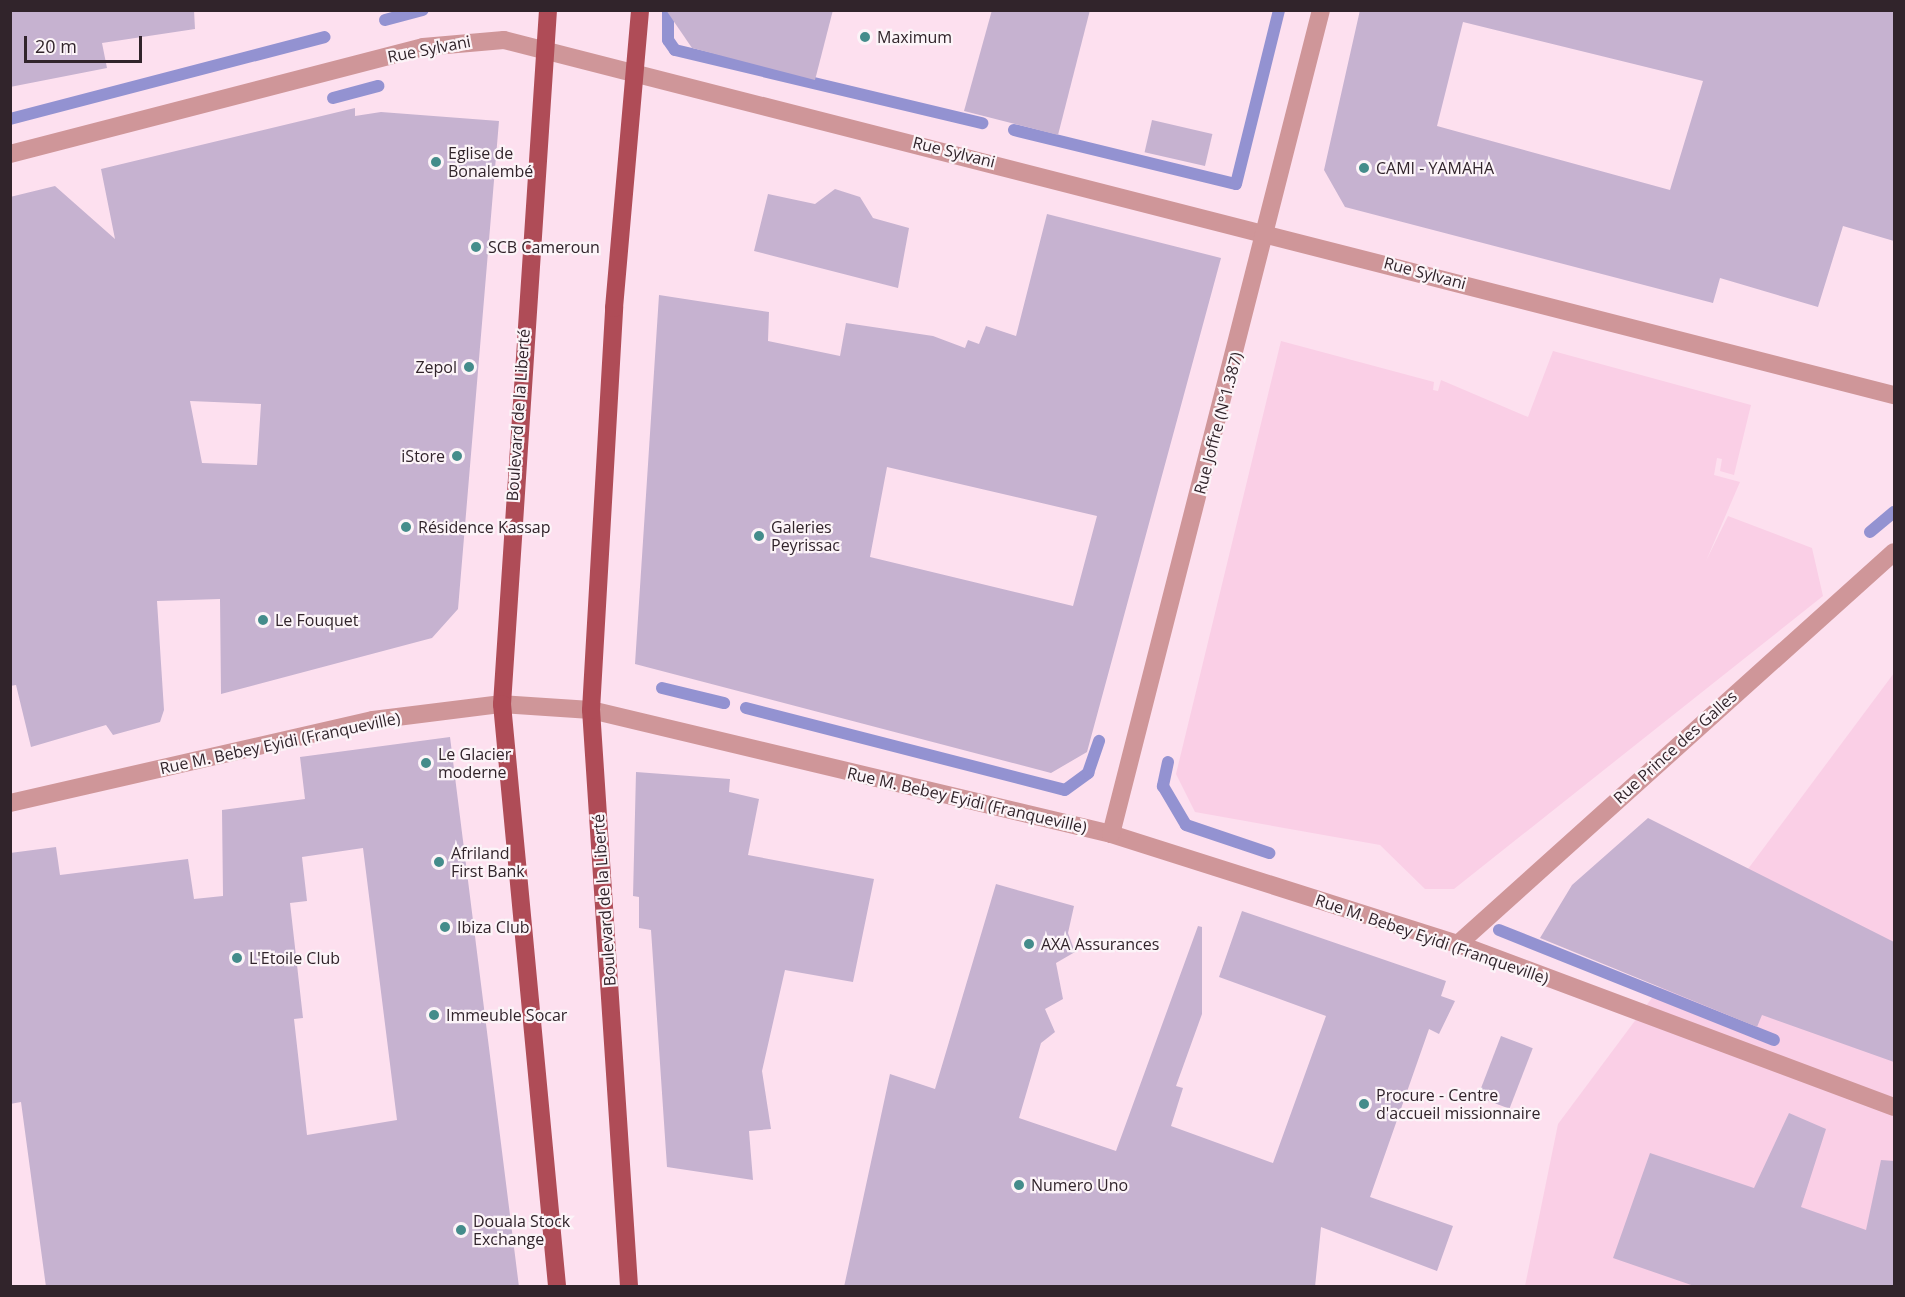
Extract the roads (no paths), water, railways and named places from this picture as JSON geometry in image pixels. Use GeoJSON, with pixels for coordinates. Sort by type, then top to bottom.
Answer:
{"type":"FeatureCollection","features":[{"type":"Feature","properties":{"kind":"main road","name":"Boulevard de la Liberté"},"geometry":{"type":"LineString","coordinates":[[548,10],[502,704],[557,1287]]}},
{"type":"Feature","properties":{"kind":"main road","name":"Boulevard de la Liberté"},"geometry":{"type":"LineString","coordinates":[[629,1287],[591,711],[615,308],[640,10]]}},
{"type":"Feature","properties":{"kind":"street","name":"Rue Joffre (N°1.387)"},"geometry":{"type":"LineString","coordinates":[[1111,834],[1268,232],[1321,10]]}},
{"type":"Feature","properties":{"kind":"street","name":"Rue Sylvani"},"geometry":{"type":"LineString","coordinates":[[10,154],[423,48],[472,40],[545,48],[1268,232],[1894,395]]}},
{"type":"Feature","properties":{"kind":"street","name":"Rue Prince des Galles"},"geometry":{"type":"LineString","coordinates":[[1458,944],[1894,552]]}},
{"type":"Feature","properties":{"kind":"street","name":"Rue M. Bebey Eyidi (Franqueville)"},"geometry":{"type":"LineString","coordinates":[[10,803],[373,720],[502,704],[591,711],[1111,834],[1458,944],[1894,1107]]}},
{"type":"Feature","properties":{"kind":"waterway"},"geometry":{"type":"LineString","coordinates":[[385,20],[423,10]]}},
{"type":"Feature","properties":{"kind":"waterway"},"geometry":{"type":"LineString","coordinates":[[668,10],[668,40],[675,50],[982,123]]}},
{"type":"Feature","properties":{"kind":"waterway"},"geometry":{"type":"LineString","coordinates":[[1014,130],[1236,184],[1279,10]]}},
{"type":"Feature","properties":{"kind":"waterway"},"geometry":{"type":"LineString","coordinates":[[10,119],[325,37]]}},
{"type":"Feature","properties":{"kind":"waterway"},"geometry":{"type":"LineString","coordinates":[[333,98],[378,86]]}},
{"type":"Feature","properties":{"kind":"waterway"},"geometry":{"type":"LineString","coordinates":[[1870,532],[1894,512]]}},
{"type":"Feature","properties":{"kind":"waterway"},"geometry":{"type":"LineString","coordinates":[[662,688],[724,703]]}},
{"type":"Feature","properties":{"kind":"waterway"},"geometry":{"type":"LineString","coordinates":[[746,708],[1065,790],[1088,773],[1099,741]]}},
{"type":"Feature","properties":{"kind":"waterway"},"geometry":{"type":"LineString","coordinates":[[1168,762],[1163,786],[1186,825],[1269,853]]}},
{"type":"Feature","properties":{"kind":"waterway"},"geometry":{"type":"LineString","coordinates":[[1499,930],[1774,1040]]}},
{"type":"Feature","properties":{"kind":"place","name":"Maximum"},"geometry":{"type":"Point","coordinates":[865,37]}},
{"type":"Feature","properties":{"kind":"place","name":"Eglise de Bonalembé"},"geometry":{"type":"Point","coordinates":[436,162]}},
{"type":"Feature","properties":{"kind":"place","name":"CAMI - YAMAHA"},"geometry":{"type":"Point","coordinates":[1364,168]}},
{"type":"Feature","properties":{"kind":"place","name":"SCB Cameroun"},"geometry":{"type":"Point","coordinates":[476,247]}},
{"type":"Feature","properties":{"kind":"place","name":"Zepol"},"geometry":{"type":"Point","coordinates":[469,367]}},
{"type":"Feature","properties":{"kind":"place","name":"iStore"},"geometry":{"type":"Point","coordinates":[457,456]}},
{"type":"Feature","properties":{"kind":"place","name":"Résidence Kassap"},"geometry":{"type":"Point","coordinates":[406,527]}},
{"type":"Feature","properties":{"kind":"place","name":"Galeries Peyrissac"},"geometry":{"type":"Point","coordinates":[759,536]}},
{"type":"Feature","properties":{"kind":"place","name":"Le Fouquet"},"geometry":{"type":"Point","coordinates":[263,620]}},
{"type":"Feature","properties":{"kind":"place","name":"Le Glacier moderne"},"geometry":{"type":"Point","coordinates":[426,763]}},
{"type":"Feature","properties":{"kind":"place","name":"Afriland First Bank"},"geometry":{"type":"Point","coordinates":[439,862]}},
{"type":"Feature","properties":{"kind":"place","name":"Ibiza Club"},"geometry":{"type":"Point","coordinates":[445,927]}},
{"type":"Feature","properties":{"kind":"place","name":"AXA Assurances"},"geometry":{"type":"Point","coordinates":[1029,944]}},
{"type":"Feature","properties":{"kind":"place","name":"L'Etoile Club"},"geometry":{"type":"Point","coordinates":[237,958]}},
{"type":"Feature","properties":{"kind":"place","name":"Immeuble Socar"},"geometry":{"type":"Point","coordinates":[434,1015]}},
{"type":"Feature","properties":{"kind":"place","name":"Procure - Centre d'accueil missionnaire"},"geometry":{"type":"Point","coordinates":[1364,1104]}},
{"type":"Feature","properties":{"kind":"place","name":"Numero Uno"},"geometry":{"type":"Point","coordinates":[1019,1185]}},
{"type":"Feature","properties":{"kind":"place","name":"Douala Stock Exchange"},"geometry":{"type":"Point","coordinates":[461,1230]}}]}
